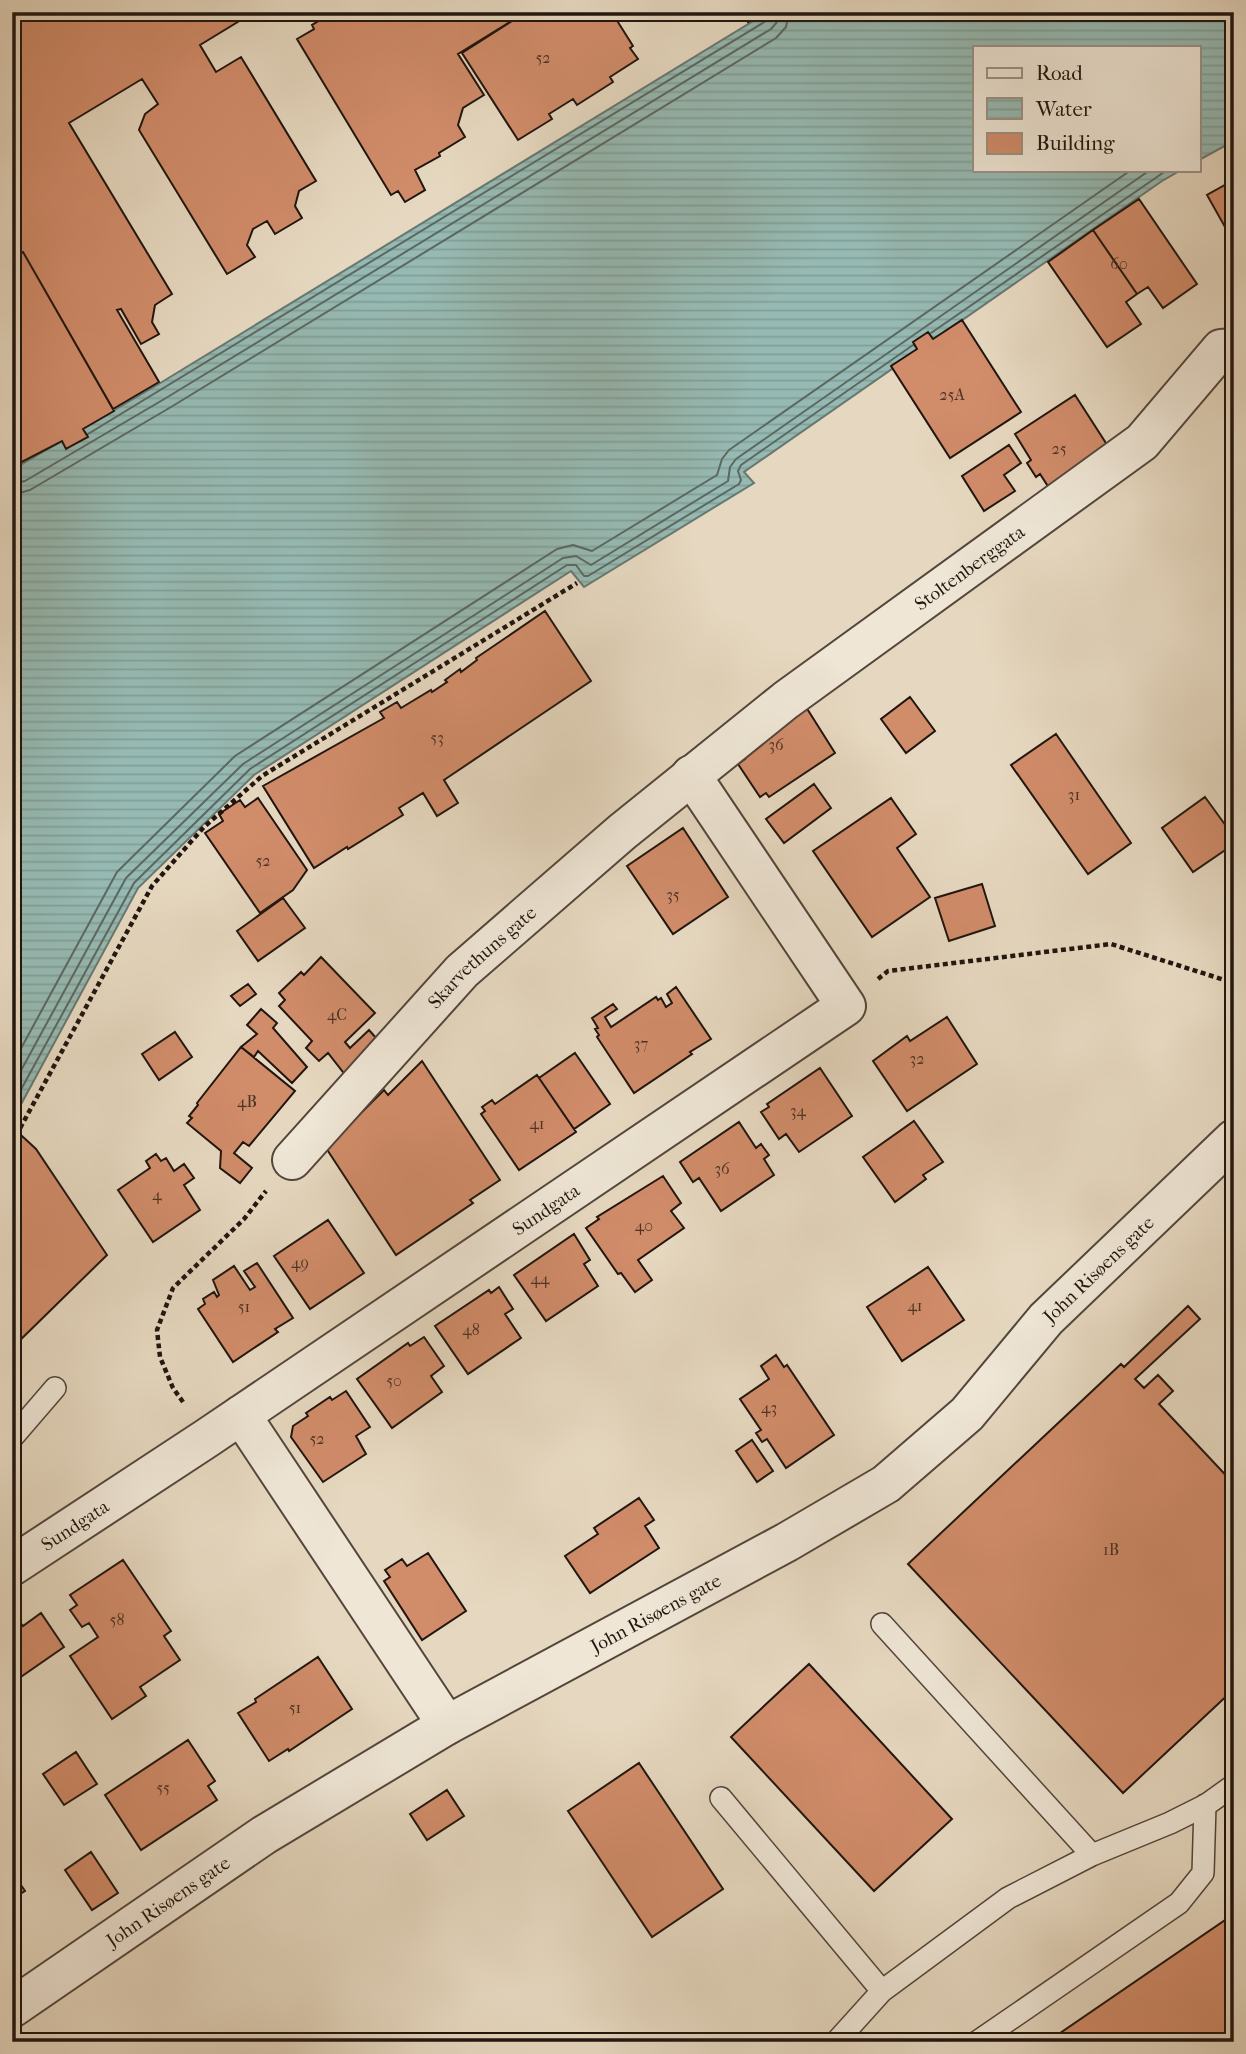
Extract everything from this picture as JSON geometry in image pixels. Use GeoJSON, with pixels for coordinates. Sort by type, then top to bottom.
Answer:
{"type":"FeatureCollection","features":[{"type":"Feature","properties":{"kind":"street","name":"Stoltenberggata"},"geometry":{"type":"LineString","coordinates":[[691,775],[786,700],[1142,442],[1221,349],[1234,348]]}},
{"type":"Feature","properties":{"kind":"street"},"geometry":{"type":"LineString","coordinates":[[691,775],[846,1006]]}},
{"type":"Feature","properties":{"kind":"street","name":"Skarvethuns gate"},"geometry":{"type":"LineString","coordinates":[[292,1160],[462,971],[691,775]]}},
{"type":"Feature","properties":{"kind":"street","name":"Sundgata"},"geometry":{"type":"LineString","coordinates":[[12,1566],[241,1415],[846,1006]]}},
{"type":"Feature","properties":{"kind":"street","name":"John Risøens gate"},"geometry":{"type":"LineString","coordinates":[[12,2008],[264,1835],[447,1725],[775,1548],[886,1484],[967,1413],[1045,1319],[1234,1139]]}},
{"type":"Feature","properties":{"kind":"street"},"geometry":{"type":"LineString","coordinates":[[241,1415],[447,1725]]}},
{"type":"Feature","properties":{"kind":"lane"},"geometry":{"type":"LineString","coordinates":[[12,1438],[55,1388]]}},
{"type":"Feature","properties":{"kind":"lane"},"geometry":{"type":"LineString","coordinates":[[882,1624],[1092,1855]]}},
{"type":"Feature","properties":{"kind":"lane"},"geometry":{"type":"LineString","coordinates":[[836,2042],[882,1991],[1008,1898],[1092,1855],[1170,1823],[1205,1805],[1234,1785]]}},
{"type":"Feature","properties":{"kind":"lane"},"geometry":{"type":"LineString","coordinates":[[721,1798],[882,1991]]}},
{"type":"Feature","properties":{"kind":"lane"},"geometry":{"type":"LineString","coordinates":[[977,2042],[1179,1903],[1203,1873],[1205,1805]]}},
{"type":"Feature","properties":{"kind":"path"},"geometry":{"type":"LineString","coordinates":[[12,1143],[152,886],[204,827],[262,776],[577,583]]}},
{"type":"Feature","properties":{"kind":"path"},"geometry":{"type":"LineString","coordinates":[[846,1006],[888,971],[1111,944],[1234,983]]}},
{"type":"Feature","properties":{"kind":"path"},"geometry":{"type":"LineString","coordinates":[[207,1437],[173,1388],[160,1357],[157,1330],[173,1288],[244,1219],[292,1160]]}},
{"type":"Feature","properties":{"kind":"water"},"geometry":{"type":"Polygon","coordinates":[[[768,12],[1234,12],[1234,141],[1200,159],[1200,46],[973,46],[973,172],[1178,172],[744,472],[754,483],[584,587],[571,571],[254,775],[138,888],[12,1121],[12,470],[157,385],[768,12]]]}},
{"type":"Feature","properties":{"kind":"building"},"geometry":{"type":"Polygon","coordinates":[[[30,12],[254,12],[200,45],[216,72],[241,57],[316,181],[299,191],[295,206],[302,218],[275,234],[267,221],[253,229],[247,245],[255,257],[227,274],[139,130],[145,114],[158,104],[142,79],[69,123],[172,294],[155,305],[152,322],[159,334],[141,344],[121,309],[117,310],[159,382],[113,409],[23,252],[18,249],[12,252],[12,23],[30,12]]]}},
{"type":"Feature","properties":{"kind":"building"},"geometry":{"type":"Polygon","coordinates":[[[334,12],[526,12],[458,54],[484,95],[463,108],[458,125],[465,137],[415,170],[425,190],[405,202],[398,191],[391,195],[297,39],[314,29],[312,25],[334,12]]]}},
{"type":"Feature","properties":{"kind":"building"},"geometry":{"type":"Polygon","coordinates":[[[526,12],[614,12],[633,46],[630,48],[638,59],[610,77],[613,82],[577,105],[573,99],[549,114],[552,119],[518,140],[462,53],[526,12]]]}},
{"type":"Feature","properties":{"kind":"building"},"geometry":{"type":"Polygon","coordinates":[[[742,12],[764,12],[748,22],[742,12]]]}},
{"type":"Feature","properties":{"kind":"building"},"geometry":{"type":"Polygon","coordinates":[[[1234,180],[1234,243],[1207,195],[1234,180]]]}},
{"type":"Feature","properties":{"kind":"building"},"geometry":{"type":"Polygon","coordinates":[[[1139,199],[1197,284],[1163,308],[1148,287],[1137,294],[1093,230],[1139,199]]]}},
{"type":"Feature","properties":{"kind":"building"},"geometry":{"type":"Polygon","coordinates":[[[1093,230],[1137,294],[1126,302],[1141,324],[1107,347],[1048,262],[1093,230]]]}},
{"type":"Feature","properties":{"kind":"building"},"geometry":{"type":"Polygon","coordinates":[[[18,249],[23,252],[114,411],[83,429],[88,437],[66,449],[62,441],[12,467],[12,252],[18,249]]]}},
{"type":"Feature","properties":{"kind":"building"},"geometry":{"type":"Polygon","coordinates":[[[962,320],[1021,412],[950,458],[891,366],[917,349],[913,342],[928,332],[933,339],[962,320]]]}},
{"type":"Feature","properties":{"kind":"building"},"geometry":{"type":"Polygon","coordinates":[[[1075,395],[1113,454],[1053,494],[1040,474],[1036,477],[1027,463],[1031,460],[1015,434],[1075,395]]]}},
{"type":"Feature","properties":{"kind":"building"},"geometry":{"type":"Polygon","coordinates":[[[1009,445],[1021,463],[1004,475],[1015,491],[984,511],[962,476],[1009,445]]]}},
{"type":"Feature","properties":{"kind":"building"},"geometry":{"type":"Polygon","coordinates":[[[545,611],[591,681],[444,780],[458,803],[437,816],[423,793],[399,808],[403,815],[314,868],[263,786],[384,718],[380,712],[397,702],[401,708],[431,690],[432,692],[460,669],[461,672],[477,660],[476,658],[545,611]]]}},
{"type":"Feature","properties":{"kind":"building"},"geometry":{"type":"Polygon","coordinates":[[[910,697],[935,731],[906,753],[881,719],[910,697]]]}},
{"type":"Feature","properties":{"kind":"building"},"geometry":{"type":"Polygon","coordinates":[[[806,707],[835,753],[769,797],[766,793],[760,797],[738,764],[745,759],[739,750],[806,707]]]}},
{"type":"Feature","properties":{"kind":"building"},"geometry":{"type":"Polygon","coordinates":[[[1056,734],[1131,843],[1088,874],[1011,765],[1056,734]]]}},
{"type":"Feature","properties":{"kind":"building"},"geometry":{"type":"Polygon","coordinates":[[[814,784],[831,808],[784,843],[766,819],[814,784]]]}},
{"type":"Feature","properties":{"kind":"building"},"geometry":{"type":"Polygon","coordinates":[[[1205,797],[1234,837],[1234,844],[1193,872],[1162,828],[1205,797]]]}},
{"type":"Feature","properties":{"kind":"building"},"geometry":{"type":"Polygon","coordinates":[[[258,798],[307,870],[293,890],[260,913],[205,833],[223,821],[219,814],[240,800],[245,807],[258,798]]]}},
{"type":"Feature","properties":{"kind":"building"},"geometry":{"type":"Polygon","coordinates":[[[891,798],[916,834],[897,848],[930,897],[872,937],[813,851],[891,798]]]}},
{"type":"Feature","properties":{"kind":"building"},"geometry":{"type":"Polygon","coordinates":[[[683,828],[728,897],[673,934],[627,866],[683,828]]]}},
{"type":"Feature","properties":{"kind":"building"},"geometry":{"type":"Polygon","coordinates":[[[982,884],[995,926],[949,941],[935,898],[982,884]]]}},
{"type":"Feature","properties":{"kind":"building"},"geometry":{"type":"Polygon","coordinates":[[[283,898],[305,928],[258,961],[237,931],[283,898]]]}},
{"type":"Feature","properties":{"kind":"building"},"geometry":{"type":"Polygon","coordinates":[[[321,957],[375,1013],[345,1042],[350,1048],[369,1030],[385,1048],[350,1081],[328,1053],[319,1061],[306,1048],[312,1041],[279,1006],[285,1000],[279,993],[301,972],[304,975],[321,957]]]}},
{"type":"Feature","properties":{"kind":"building"},"geometry":{"type":"Polygon","coordinates":[[[248,984],[256,994],[240,1006],[231,996],[248,984]]]}},
{"type":"Feature","properties":{"kind":"building"},"geometry":{"type":"Polygon","coordinates":[[[676,987],[711,1039],[634,1093],[597,1037],[599,1035],[595,1029],[598,1028],[592,1018],[613,1004],[617,1009],[605,1017],[611,1027],[656,997],[658,1000],[661,998],[666,1007],[672,1003],[667,994],[676,987]]]}},
{"type":"Feature","properties":{"kind":"building"},"geometry":{"type":"Polygon","coordinates":[[[261,1009],[277,1023],[273,1028],[307,1067],[292,1083],[258,1051],[254,1057],[241,1047],[257,1034],[247,1025],[261,1009]]]}},
{"type":"Feature","properties":{"kind":"building"},"geometry":{"type":"Polygon","coordinates":[[[947,1017],[977,1064],[907,1111],[873,1061],[907,1036],[910,1041],[947,1017]]]}},
{"type":"Feature","properties":{"kind":"building"},"geometry":{"type":"Polygon","coordinates":[[[175,1032],[192,1057],[159,1080],[142,1054],[175,1032]]]}},
{"type":"Feature","properties":{"kind":"building"},"geometry":{"type":"Polygon","coordinates":[[[241,1047],[295,1091],[249,1146],[243,1142],[234,1153],[252,1168],[240,1183],[220,1168],[221,1151],[187,1123],[192,1118],[189,1116],[197,1103],[241,1047]]]}},
{"type":"Feature","properties":{"kind":"building"},"geometry":{"type":"Polygon","coordinates":[[[575,1053],[610,1104],[574,1129],[539,1078],[575,1053]]]}},
{"type":"Feature","properties":{"kind":"building"},"geometry":{"type":"Polygon","coordinates":[[[422,1061],[500,1180],[470,1200],[473,1203],[396,1255],[326,1148],[384,1090],[388,1095],[422,1061]]]}},
{"type":"Feature","properties":{"kind":"building"},"geometry":{"type":"Polygon","coordinates":[[[820,1068],[852,1116],[799,1152],[786,1134],[779,1139],[761,1112],[769,1107],[767,1104],[820,1068]]]}},
{"type":"Feature","properties":{"kind":"building"},"geometry":{"type":"Polygon","coordinates":[[[537,1075],[576,1132],[519,1170],[481,1114],[485,1111],[482,1107],[492,1100],[495,1104],[537,1075]]]}},
{"type":"Feature","properties":{"kind":"building"},"geometry":{"type":"Polygon","coordinates":[[[914,1121],[943,1162],[923,1175],[926,1179],[895,1202],[863,1157],[914,1121]]]}},
{"type":"Feature","properties":{"kind":"building"},"geometry":{"type":"Polygon","coordinates":[[[739,1122],[756,1148],[761,1144],[769,1155],[764,1159],[774,1175],[721,1211],[699,1178],[693,1182],[680,1162],[739,1122]]]}},
{"type":"Feature","properties":{"kind":"building"},"geometry":{"type":"Polygon","coordinates":[[[22,1136],[36,1149],[107,1255],[12,1348],[12,1147],[22,1136]]]}},
{"type":"Feature","properties":{"kind":"building"},"geometry":{"type":"Polygon","coordinates":[[[156,1154],[161,1161],[166,1158],[174,1171],[184,1164],[194,1178],[184,1185],[200,1210],[153,1242],[118,1190],[150,1168],[146,1161],[156,1154]]]}},
{"type":"Feature","properties":{"kind":"building"},"geometry":{"type":"Polygon","coordinates":[[[663,1176],[681,1203],[671,1211],[684,1228],[638,1260],[652,1280],[635,1292],[621,1273],[618,1274],[586,1228],[599,1219],[597,1217],[663,1176]]]}},
{"type":"Feature","properties":{"kind":"building"},"geometry":{"type":"Polygon","coordinates":[[[328,1220],[364,1273],[310,1309],[274,1256],[328,1220]]]}},
{"type":"Feature","properties":{"kind":"building"},"geometry":{"type":"Polygon","coordinates":[[[574,1234],[590,1260],[584,1264],[598,1286],[546,1321],[514,1275],[574,1234]]]}},
{"type":"Feature","properties":{"kind":"building"},"geometry":{"type":"Polygon","coordinates":[[[257,1263],[293,1318],[275,1329],[278,1332],[233,1362],[198,1309],[205,1304],[203,1299],[214,1292],[217,1297],[219,1295],[213,1280],[234,1266],[250,1290],[255,1287],[244,1271],[257,1263]]]}},
{"type":"Feature","properties":{"kind":"building"},"geometry":{"type":"Polygon","coordinates":[[[928,1267],[964,1320],[902,1361],[867,1307],[928,1267]]]}},
{"type":"Feature","properties":{"kind":"building"},"geometry":{"type":"Polygon","coordinates":[[[499,1287],[513,1309],[505,1314],[521,1338],[468,1374],[435,1326],[489,1290],[491,1293],[499,1287]]]}},
{"type":"Feature","properties":{"kind":"building"},"geometry":{"type":"Polygon","coordinates":[[[1188,1306],[1200,1319],[1135,1379],[1144,1388],[1158,1375],[1173,1391],[1159,1404],[1234,1484],[1234,1689],[1123,1793],[908,1564],[1121,1364],[1124,1367],[1188,1306]]]}},
{"type":"Feature","properties":{"kind":"building"},"geometry":{"type":"Polygon","coordinates":[[[424,1337],[444,1366],[431,1376],[442,1392],[392,1428],[357,1379],[408,1343],[410,1346],[424,1337]]]}},
{"type":"Feature","properties":{"kind":"building"},"geometry":{"type":"Polygon","coordinates":[[[776,1355],[784,1367],[787,1365],[834,1435],[786,1468],[767,1439],[762,1442],[756,1433],[761,1430],[740,1399],[769,1379],[761,1366],[776,1355]]]}},
{"type":"Feature","properties":{"kind":"building"},"geometry":{"type":"Polygon","coordinates":[[[346,1391],[370,1427],[356,1436],[366,1454],[323,1482],[291,1437],[293,1426],[308,1416],[306,1413],[330,1397],[332,1400],[346,1391]]]}},
{"type":"Feature","properties":{"kind":"building"},"geometry":{"type":"Polygon","coordinates":[[[752,1440],[773,1471],[757,1482],[736,1451],[752,1440]]]}},
{"type":"Feature","properties":{"kind":"building"},"geometry":{"type":"Polygon","coordinates":[[[639,1498],[654,1520],[645,1526],[659,1548],[590,1593],[565,1556],[598,1534],[594,1528],[639,1498]]]}},
{"type":"Feature","properties":{"kind":"building"},"geometry":{"type":"Polygon","coordinates":[[[428,1553],[466,1611],[422,1640],[384,1581],[390,1577],[385,1570],[402,1559],[407,1566],[428,1553]]]}},
{"type":"Feature","properties":{"kind":"building"},"geometry":{"type":"Polygon","coordinates":[[[123,1560],[171,1631],[164,1636],[180,1660],[140,1687],[146,1696],[112,1719],[70,1656],[98,1637],[89,1623],[82,1627],[70,1610],[77,1605],[70,1595],[123,1560]]]}},
{"type":"Feature","properties":{"kind":"building"},"geometry":{"type":"Polygon","coordinates":[[[12,1611],[23,1626],[41,1613],[64,1647],[12,1683],[12,1611]]]}},
{"type":"Feature","properties":{"kind":"building"},"geometry":{"type":"Polygon","coordinates":[[[318,1657],[352,1709],[289,1751],[288,1749],[269,1761],[238,1713],[318,1657]]]}},
{"type":"Feature","properties":{"kind":"building"},"geometry":{"type":"Polygon","coordinates":[[[809,1664],[952,1819],[874,1891],[731,1737],[809,1664]]]}},
{"type":"Feature","properties":{"kind":"building"},"geometry":{"type":"Polygon","coordinates":[[[188,1740],[215,1781],[208,1786],[217,1800],[141,1850],[105,1795],[188,1740]]]}},
{"type":"Feature","properties":{"kind":"building"},"geometry":{"type":"Polygon","coordinates":[[[76,1752],[97,1784],[64,1805],[43,1774],[76,1752]]]}},
{"type":"Feature","properties":{"kind":"building"},"geometry":{"type":"Polygon","coordinates":[[[639,1763],[723,1889],[652,1937],[568,1811],[639,1763]]]}},
{"type":"Feature","properties":{"kind":"building"},"geometry":{"type":"Polygon","coordinates":[[[447,1790],[464,1816],[427,1840],[410,1814],[447,1790]]]}},
{"type":"Feature","properties":{"kind":"building"},"geometry":{"type":"Polygon","coordinates":[[[91,1852],[118,1893],[92,1910],[65,1870],[91,1852]]]}},
{"type":"Feature","properties":{"kind":"building"},"geometry":{"type":"Polygon","coordinates":[[[12,1872],[25,1891],[12,1899],[12,1872]]]}},
{"type":"Feature","properties":{"kind":"building"},"geometry":{"type":"Polygon","coordinates":[[[1234,1914],[1234,2042],[1047,2042],[1234,1914]]]}}]}
